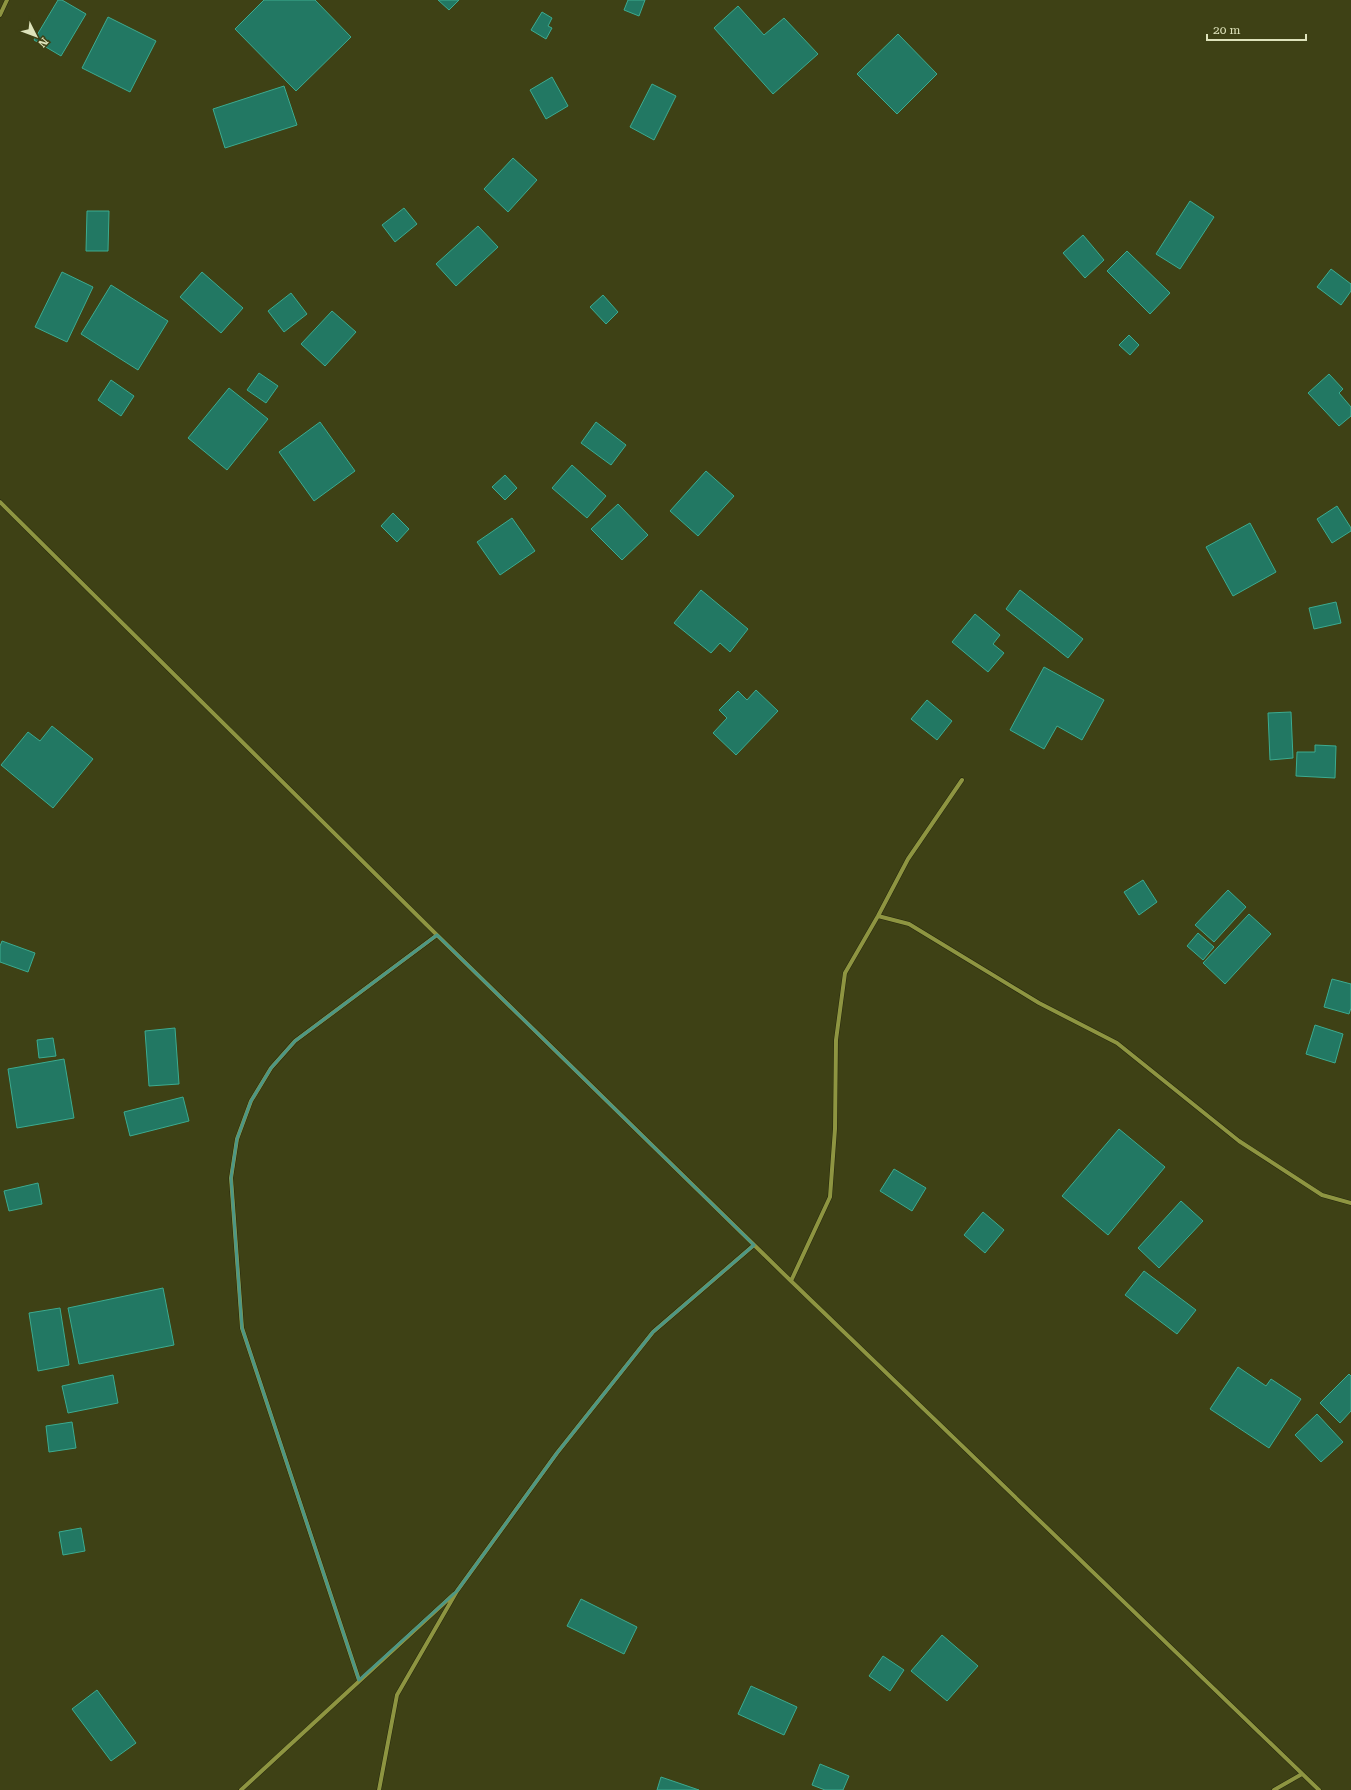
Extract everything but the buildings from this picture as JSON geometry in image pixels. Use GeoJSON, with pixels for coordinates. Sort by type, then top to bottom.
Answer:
{"type":"FeatureCollection","features":[{"type":"Feature","properties":{"kind":"street"},"geometry":{"type":"LineString","coordinates":[[0,15],[7,0]]}},
{"type":"Feature","properties":{"kind":"street"},"geometry":{"type":"LineString","coordinates":[[0,502],[437,935],[754,1245],[1319,1790]]}},
{"type":"Feature","properties":{"kind":"street"},"geometry":{"type":"LineString","coordinates":[[791,1281],[830,1197],[835,1129],[836,1040],[844,973],[878,916],[908,859],[962,780]]}},
{"type":"Feature","properties":{"kind":"street"},"geometry":{"type":"LineString","coordinates":[[878,916],[909,924],[1039,1003],[1117,1043],[1239,1141],[1322,1195],[1351,1203]]}},
{"type":"Feature","properties":{"kind":"street"},"geometry":{"type":"LineString","coordinates":[[359,1680],[242,1328],[231,1178],[237,1139],[251,1101],[271,1068],[295,1041],[437,935]]}},
{"type":"Feature","properties":{"kind":"street"},"geometry":{"type":"LineString","coordinates":[[379,1790],[397,1695],[457,1591],[557,1453],[653,1332],[754,1245]]}},
{"type":"Feature","properties":{"kind":"street"},"geometry":{"type":"LineString","coordinates":[[242,1790],[359,1680],[457,1591]]}},
{"type":"Feature","properties":{"kind":"street"},"geometry":{"type":"LineString","coordinates":[[1274,1790],[1302,1774]]}},
{"type":"Feature","properties":{"kind":"highlighted area"},"geometry":{"type":"Polygon","coordinates":[[[437,935],[754,1245],[653,1332],[557,1453],[457,1591],[359,1680],[242,1328],[231,1178],[237,1139],[251,1101],[271,1068],[295,1041],[437,935]]]}}]}
